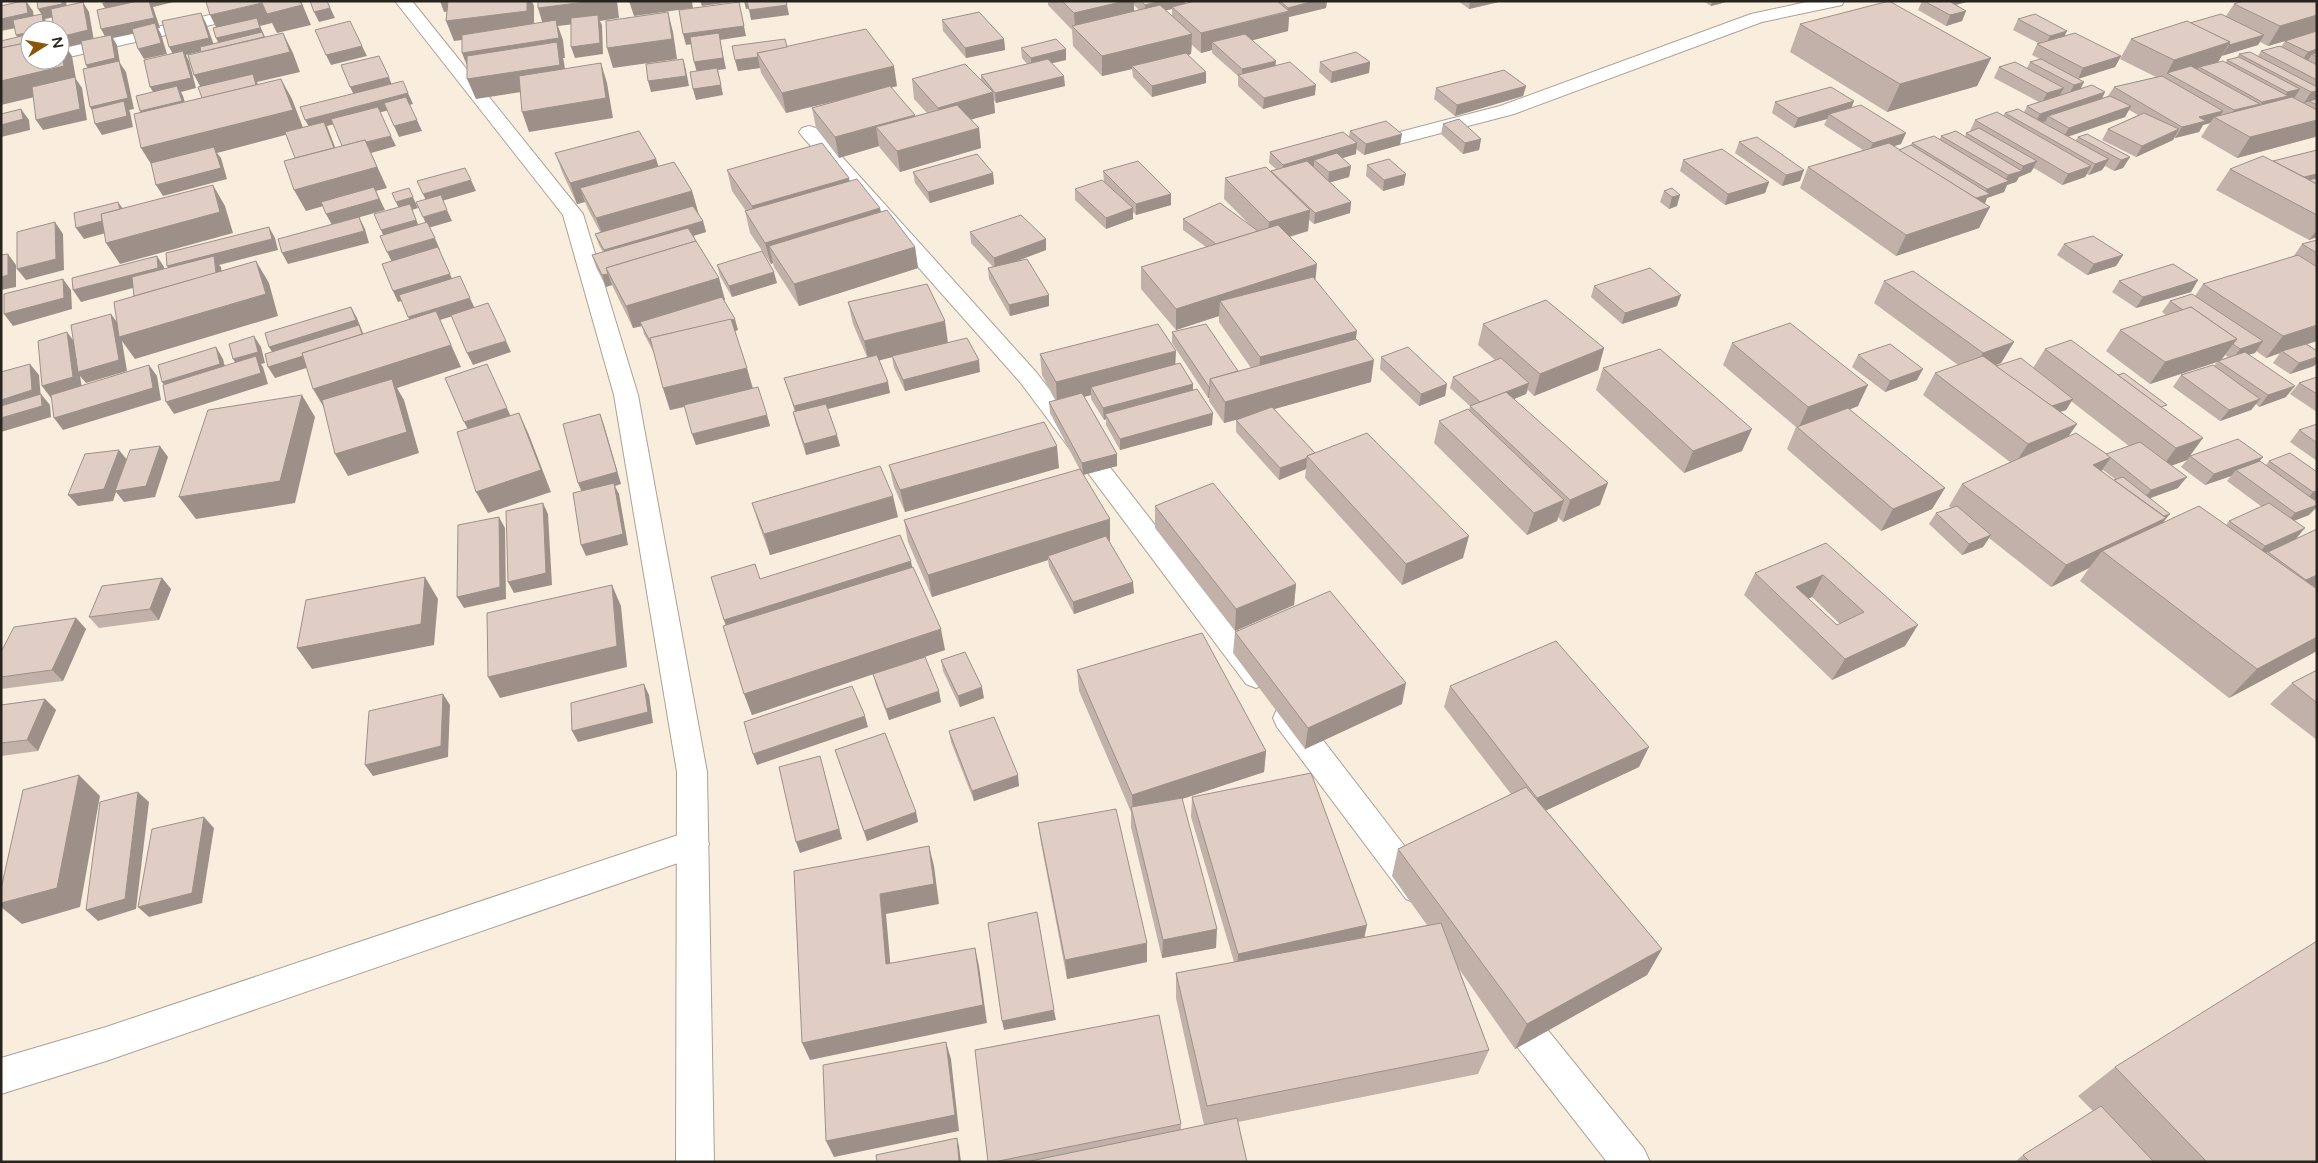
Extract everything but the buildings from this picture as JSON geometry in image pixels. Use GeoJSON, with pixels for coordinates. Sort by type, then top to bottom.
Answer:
{"type":"FeatureCollection","features":[{"type":"Feature","properties":{"kind":"street"},"geometry":{"type":"LineString","coordinates":[[70,52],[295,1]]}},
{"type":"Feature","properties":{"kind":"street"},"geometry":{"type":"LineString","coordinates":[[403,1],[573,214],[626,395],[692,772],[695,1162]]}},
{"type":"Feature","properties":{"kind":"street"},"geometry":{"type":"LineString","coordinates":[[1399,138],[1506,110],[1757,18],[1836,1]]}},
{"type":"Feature","properties":{"kind":"street"},"geometry":{"type":"LineString","coordinates":[[809,132],[1028,377],[1434,910]]}},
{"type":"Feature","properties":{"kind":"street"},"geometry":{"type":"LineString","coordinates":[[1,1076],[106,1044],[693,844]]}},
{"type":"Feature","properties":{"kind":"street"},"geometry":{"type":"LineString","coordinates":[[1494,989],[1567,1084],[1631,1162]]}}]}
